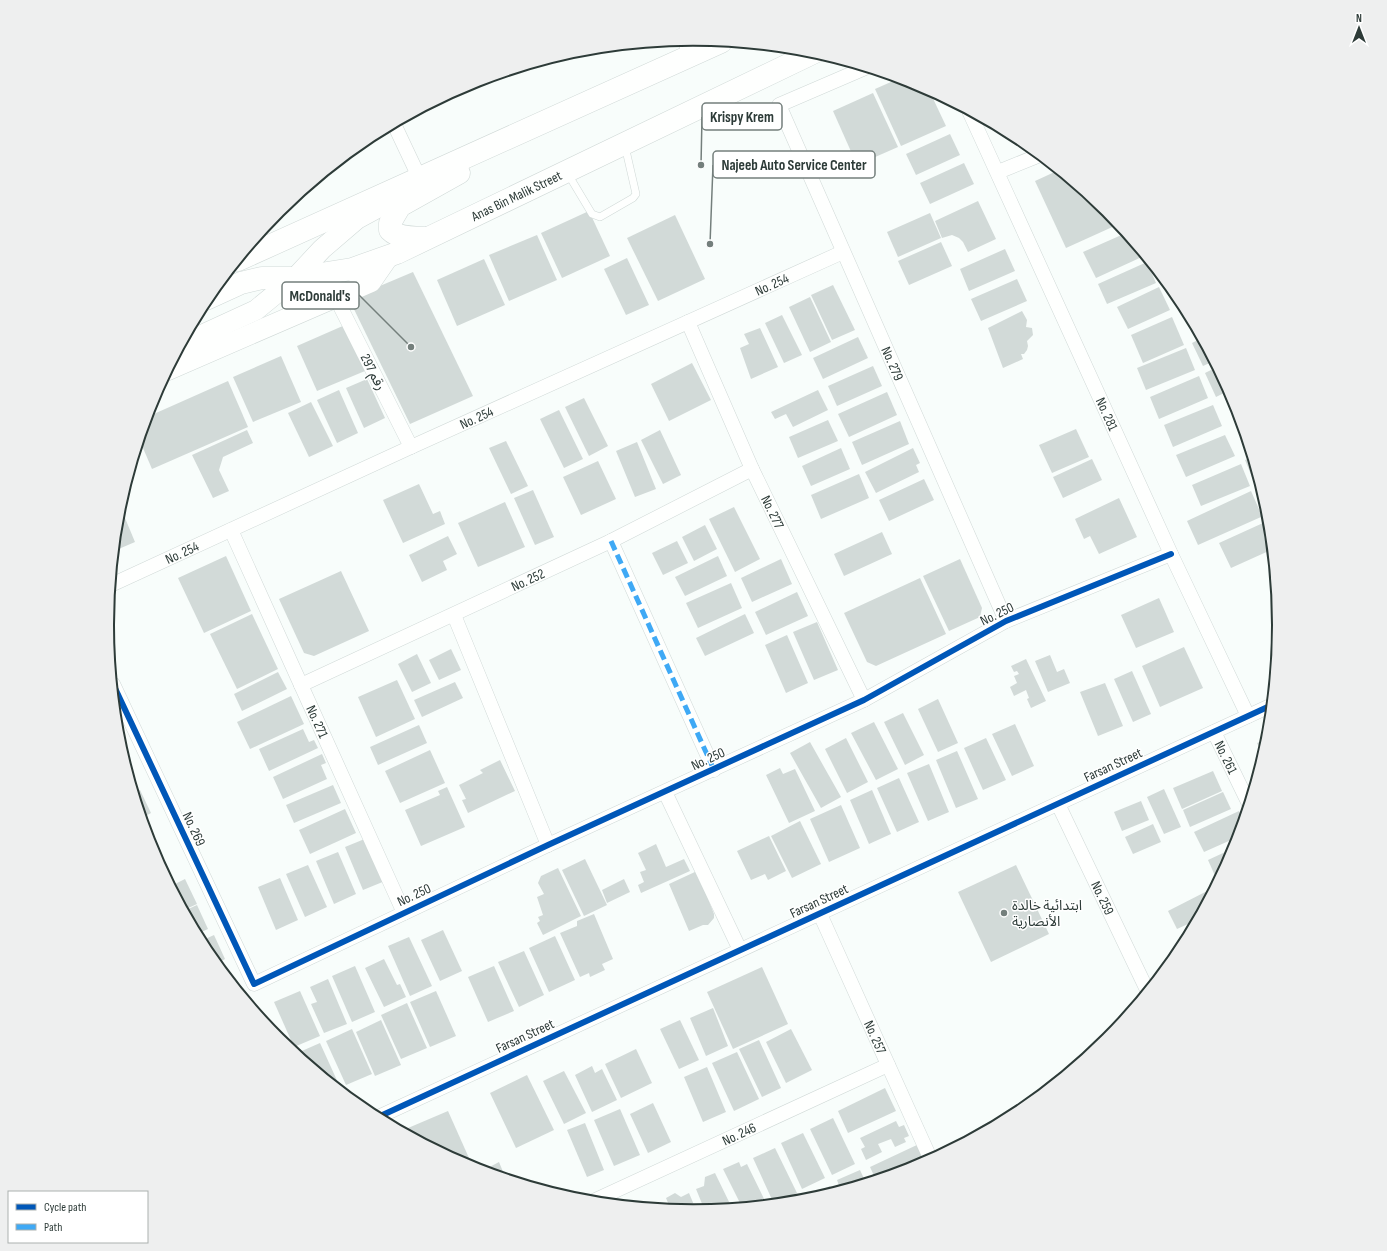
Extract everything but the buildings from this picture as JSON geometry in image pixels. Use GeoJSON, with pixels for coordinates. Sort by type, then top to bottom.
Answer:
{"type":"FeatureCollection","features":[{"type":"Feature","properties":{"kind":"main road"},"geometry":{"type":"LineString","coordinates":[[429,238],[402,237],[394,234],[390,230],[390,223],[400,206],[574,107],[687,47]]}},
{"type":"Feature","properties":{"kind":"main road","name":"Anas Bin Malik Street"},"geometry":{"type":"LineString","coordinates":[[220,293],[242,283],[262,278],[295,278],[352,269],[389,256],[624,145],[805,57]]}},
{"type":"Feature","properties":{"kind":"main road"},"geometry":{"type":"LineString","coordinates":[[256,247],[419,177],[574,107]]}},
{"type":"Feature","properties":{"kind":"main road"},"geometry":{"type":"LineString","coordinates":[[190,341],[256,310],[295,278],[322,249],[357,219],[497,142]]}},
{"type":"Feature","properties":{"kind":"main road"},"geometry":{"type":"LineString","coordinates":[[175,367],[335,296],[371,282],[389,256]]}},
{"type":"Feature","properties":{"kind":"street","name":"No. 279"},"geometry":{"type":"LineString","coordinates":[[859,71],[779,105],[1006,621]]}},
{"type":"Feature","properties":{"kind":"street","name":"No. 281"},"geometry":{"type":"LineString","coordinates":[[972,118],[1171,554],[1248,716]]}},
{"type":"Feature","properties":{"kind":"street"},"geometry":{"type":"LineString","coordinates":[[396,129],[419,177]]}},
{"type":"Feature","properties":{"kind":"street"},"geometry":{"type":"LineString","coordinates":[[998,172],[1034,157]]}},
{"type":"Feature","properties":{"kind":"street","name":"No. 254"},"geometry":{"type":"LineString","coordinates":[[116,583],[411,447],[843,252]]}},
{"type":"Feature","properties":{"kind":"street","name":"رقم 297"},"geometry":{"type":"LineString","coordinates":[[335,296],[411,447]]}},
{"type":"Feature","properties":{"kind":"street","name":"No. 277"},"geometry":{"type":"LineString","coordinates":[[688,322],[752,469],[864,700]]}},
{"type":"Feature","properties":{"kind":"street","name":"No. 252"},"geometry":{"type":"LineString","coordinates":[[301,685],[611,541],[752,469]]}},
{"type":"Feature","properties":{"kind":"street","name":"No. 271"},"geometry":{"type":"LineString","coordinates":[[231,530],[404,913]]}},
{"type":"Feature","properties":{"kind":"street"},"geometry":{"type":"LineString","coordinates":[[611,541],[714,770]]}},
{"type":"Feature","properties":{"kind":"street","name":"No. 250"},"geometry":{"type":"LineString","coordinates":[[254,984],[548,845],[864,700],[1006,621],[1171,554]]}},
{"type":"Feature","properties":{"kind":"street"},"geometry":{"type":"LineString","coordinates":[[454,615],[548,845]]}},
{"type":"Feature","properties":{"kind":"street","name":"No. 269"},"geometry":{"type":"LineString","coordinates":[[118,696],[254,984]]}},
{"type":"Feature","properties":{"kind":"street","name":"Farsan Street"},"geometry":{"type":"LineString","coordinates":[[384,1114],[1267,707]]}},
{"type":"Feature","properties":{"kind":"street","name":"No. 261"},"geometry":{"type":"LineString","coordinates":[[1214,732],[1246,798]]}},
{"type":"Feature","properties":{"kind":"street"},"geometry":{"type":"LineString","coordinates":[[665,792],[740,950]]}},
{"type":"Feature","properties":{"kind":"street","name":"No. 259"},"geometry":{"type":"LineString","coordinates":[[1058,804],[1146,987]]}},
{"type":"Feature","properties":{"kind":"street","name":"No. 257"},"geometry":{"type":"LineString","coordinates":[[820,914],[929,1155]]}},
{"type":"Feature","properties":{"kind":"street","name":"No. 246"},"geometry":{"type":"LineString","coordinates":[[601,1197],[888,1065]]}},
{"type":"Feature","properties":{"kind":"lane"},"geometry":{"type":"LineString","coordinates":[[567,172],[592,214],[600,216],[633,198],[636,194],[624,145]]}},
{"type":"Feature","properties":{"kind":"marked path"},"geometry":{"type":"LineString","coordinates":[[611,541],[714,770]]}},
{"type":"Feature","properties":{"kind":"cycle path"},"geometry":{"type":"LineString","coordinates":[[118,696],[254,984],[548,845],[864,700],[1006,621],[1171,554]]}},
{"type":"Feature","properties":{"kind":"cycle path"},"geometry":{"type":"LineString","coordinates":[[384,1114],[1267,707]]}},
{"type":"Feature","properties":{"kind":"place","name":"Krispy Krem"},"geometry":{"type":"Point","coordinates":[701,165]}},
{"type":"Feature","properties":{"kind":"place","name":"Najeeb Auto Service Center"},"geometry":{"type":"Point","coordinates":[710,244]}},
{"type":"Feature","properties":{"kind":"place","name":"McDonald's"},"geometry":{"type":"Point","coordinates":[411,347]}},
{"type":"Feature","properties":{"kind":"place","name":"ابتدائية خالدة الأنصارية"},"geometry":{"type":"Point","coordinates":[1004,913]}}]}
